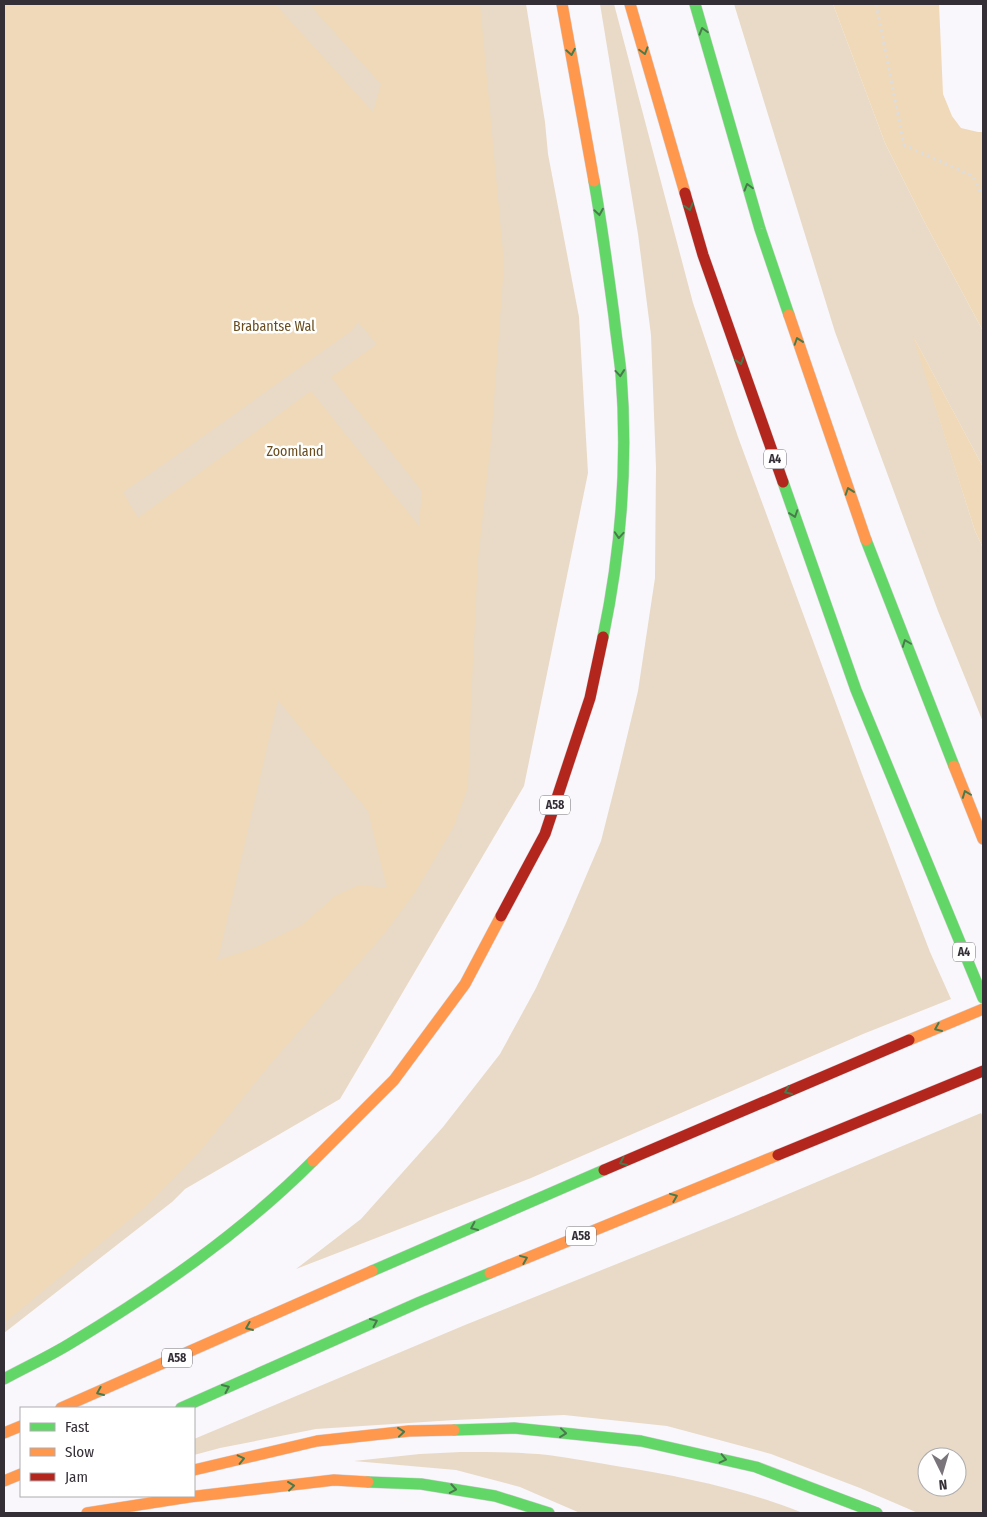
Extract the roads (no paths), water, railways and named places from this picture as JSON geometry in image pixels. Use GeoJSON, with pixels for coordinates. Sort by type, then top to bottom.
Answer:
{"type":"FeatureCollection","features":[{"type":"Feature","properties":{"kind":"highway","name":"A58"},"geometry":{"type":"LineString","coordinates":[[4,1379],[70,1344],[193,1264],[283,1191],[394,1080],[465,984],[545,834],[590,698],[610,604],[618,544],[622,487],[621,373],[612,295],[562,4]]}},
{"type":"Feature","properties":{"kind":"highway","name":"A4"},"geometry":{"type":"LineString","coordinates":[[630,4],[703,255],[856,690],[983,998]]}},
{"type":"Feature","properties":{"kind":"highway"},"geometry":{"type":"LineString","coordinates":[[695,4],[760,229],[813,388],[868,544],[983,839]]}},
{"type":"Feature","properties":{"kind":"highway","name":"A58"},"geometry":{"type":"LineString","coordinates":[[63,1407],[681,1136],[983,1009]]}},
{"type":"Feature","properties":{"kind":"highway","name":"A58"},"geometry":{"type":"LineString","coordinates":[[183,1407],[420,1302],[983,1071]]}},
{"type":"Feature","properties":{"kind":"highway"},"geometry":{"type":"LineString","coordinates":[[4,1433],[20,1426]]}},
{"type":"Feature","properties":{"kind":"highway"},"geometry":{"type":"LineString","coordinates":[[195,1470],[317,1442],[409,1431],[514,1428],[641,1441],[756,1467],[877,1513]]}},
{"type":"Feature","properties":{"kind":"highway"},"geometry":{"type":"LineString","coordinates":[[4,1481],[20,1474]]}},
{"type":"Feature","properties":{"kind":"highway"},"geometry":{"type":"LineString","coordinates":[[195,1496],[334,1480],[421,1484],[495,1496],[549,1513]]}},
{"type":"Feature","properties":{"kind":"highway"},"geometry":{"type":"LineString","coordinates":[[75,1513],[118,1497]]}},
{"type":"Feature","properties":{"kind":"highway"},"geometry":{"type":"LineString","coordinates":[[87,1513],[189,1497]]}},
{"type":"Feature","properties":{"kind":"park label","name":"Brabantse Wal"},"geometry":{"type":"Point","coordinates":[274,326]}},
{"type":"Feature","properties":{"kind":"park label","name":"Zoomland"},"geometry":{"type":"Point","coordinates":[295,451]}}]}
